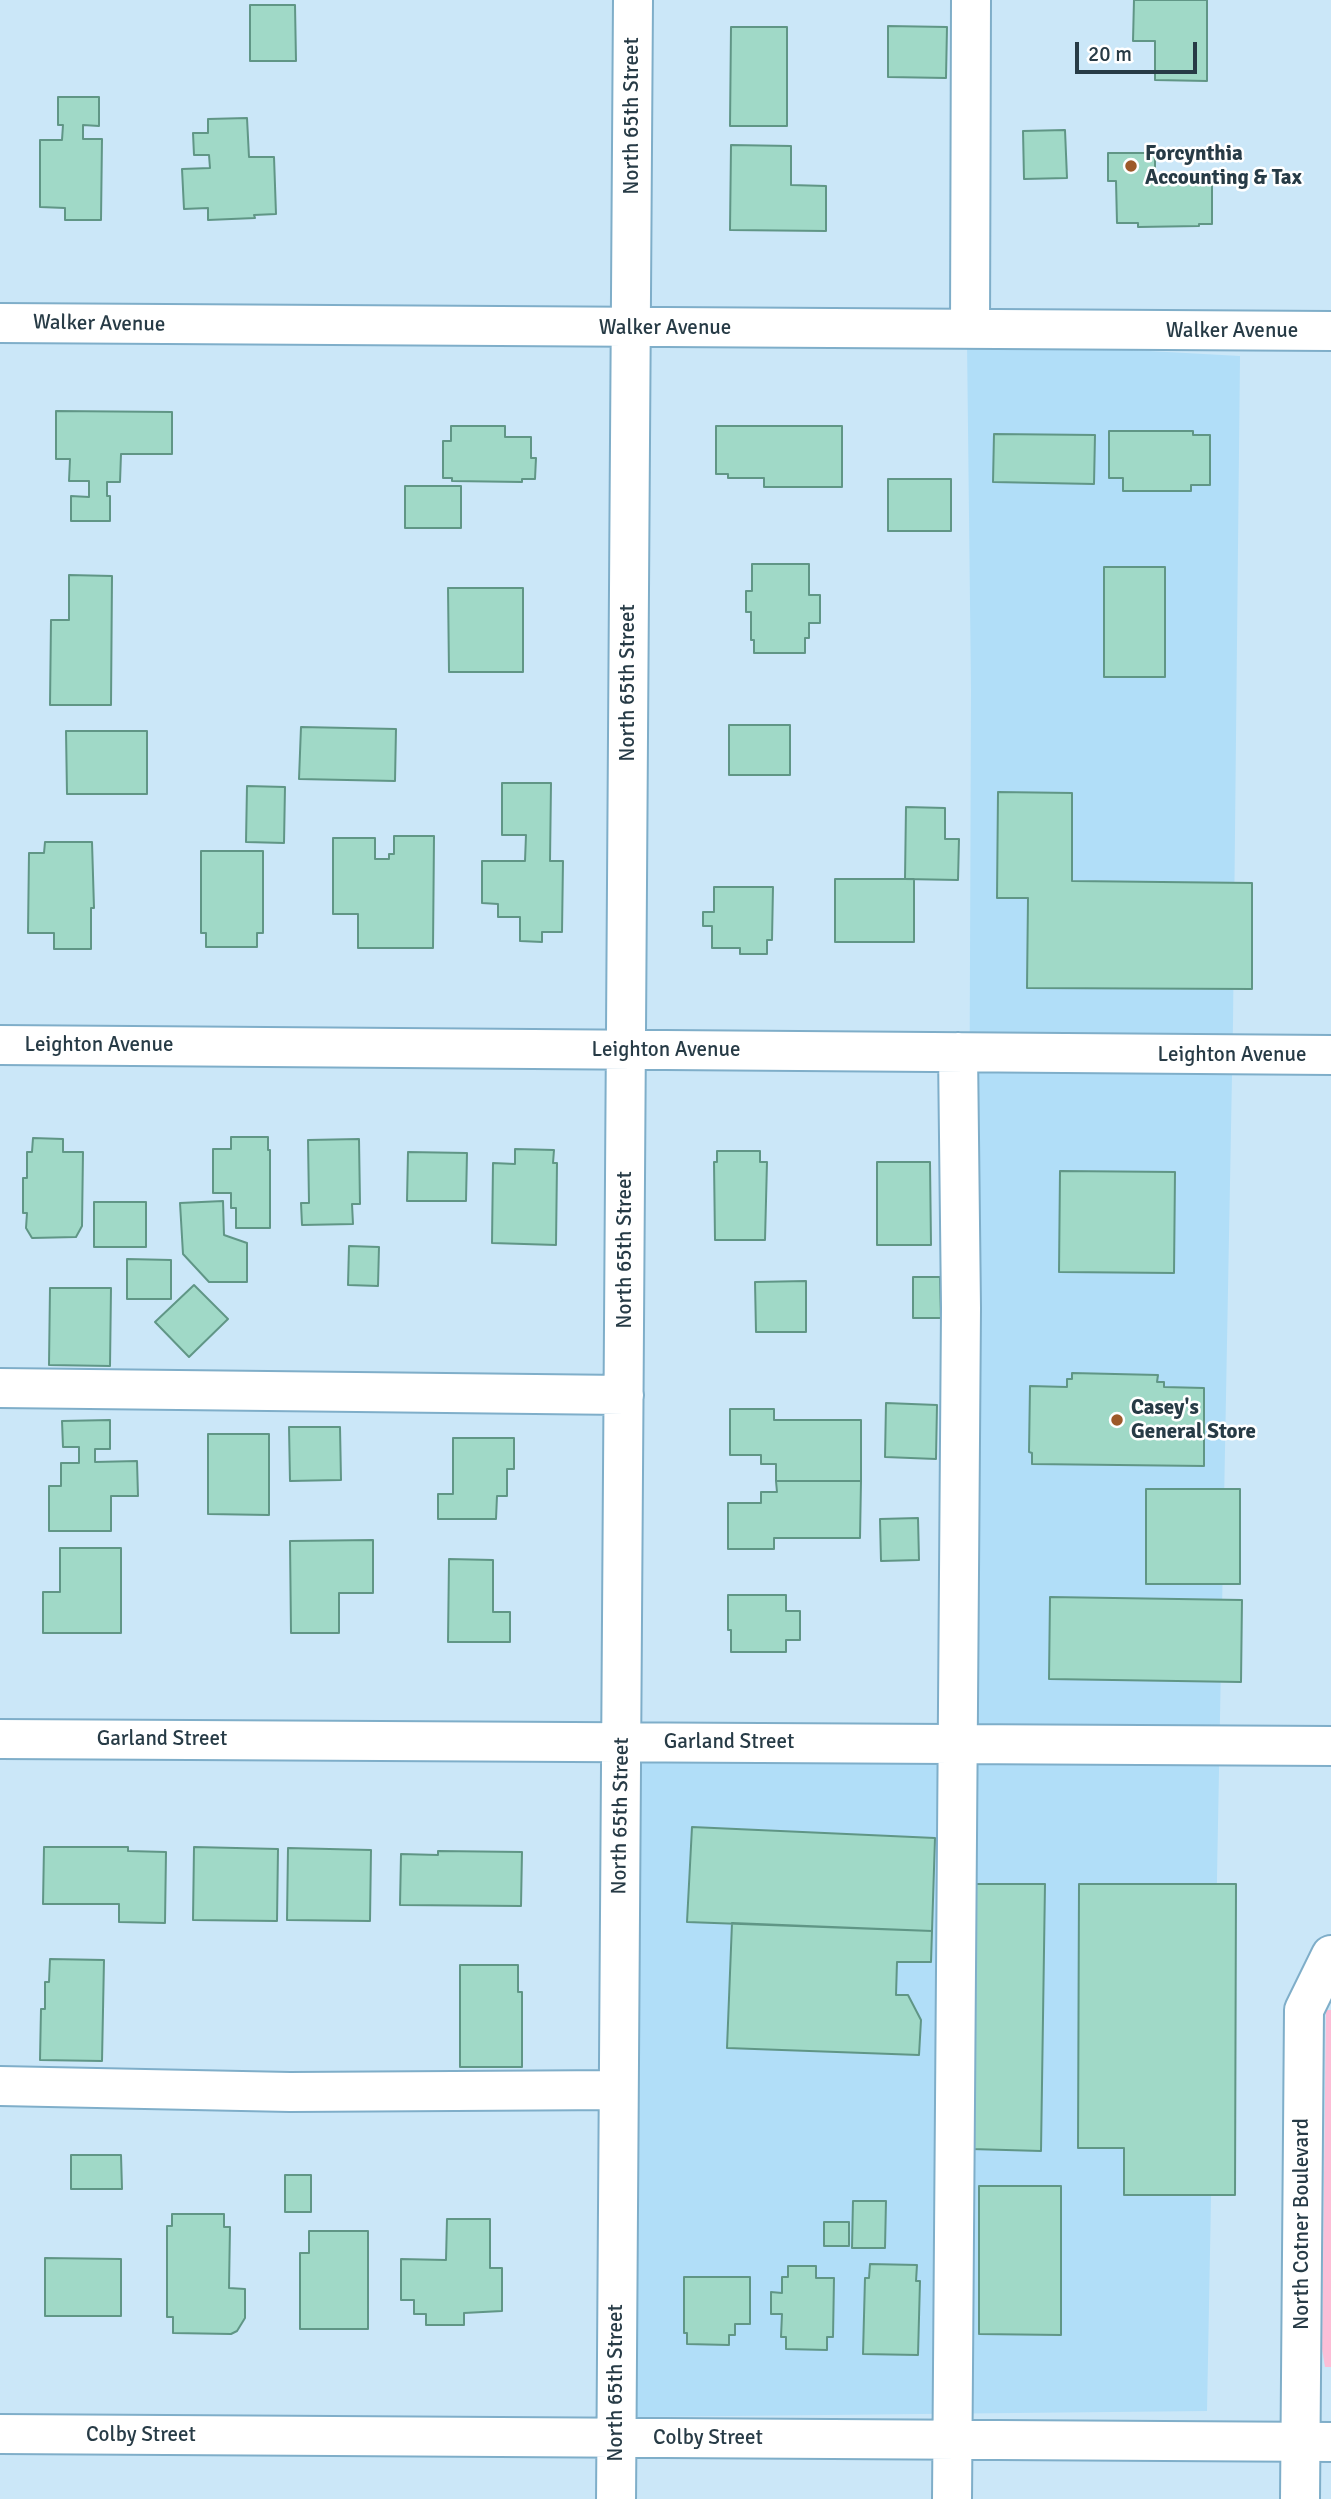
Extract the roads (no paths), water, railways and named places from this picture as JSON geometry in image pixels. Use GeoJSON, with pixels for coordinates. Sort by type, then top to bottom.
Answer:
{"type":"FeatureCollection","features":[{"type":"Feature","properties":{"kind":"street","name":"North 65th Street"},"geometry":{"type":"LineString","coordinates":[[616,2499],[632,0]]}},
{"type":"Feature","properties":{"kind":"street"},"geometry":{"type":"LineString","coordinates":[[970,329],[971,0]]}},
{"type":"Feature","properties":{"kind":"street","name":"Walker Avenue"},"geometry":{"type":"LineString","coordinates":[[0,323],[1331,331]]}},
{"type":"Feature","properties":{"kind":"street","name":"Leighton Avenue"},"geometry":{"type":"LineString","coordinates":[[0,1045],[1331,1055]]}},
{"type":"Feature","properties":{"kind":"street"},"geometry":{"type":"LineString","coordinates":[[952,2499],[961,1308],[958,1052]]}},
{"type":"Feature","properties":{"kind":"street"},"geometry":{"type":"LineString","coordinates":[[0,1388],[624,1395]]}},
{"type":"Feature","properties":{"kind":"street","name":"Garland Street"},"geometry":{"type":"LineString","coordinates":[[0,1739],[1331,1746]]}},
{"type":"Feature","properties":{"kind":"street","name":"North Cotner Boulevard"},"geometry":{"type":"LineString","coordinates":[[1300,2499],[1315,2442],[1304,2010],[1331,1955]]}},
{"type":"Feature","properties":{"kind":"street"},"geometry":{"type":"LineString","coordinates":[[0,2086],[290,2092],[618,2090]]}},
{"type":"Feature","properties":{"kind":"street","name":"Colby Street"},"geometry":{"type":"LineString","coordinates":[[0,2434],[1315,2442]]}},
{"type":"Feature","properties":{"kind":"place","name":"Forcynthia Accounting & Tax"},"geometry":{"type":"Point","coordinates":[1131,166]}},
{"type":"Feature","properties":{"kind":"place","name":"Casey's General Store"},"geometry":{"type":"Point","coordinates":[1117,1420]}}]}
